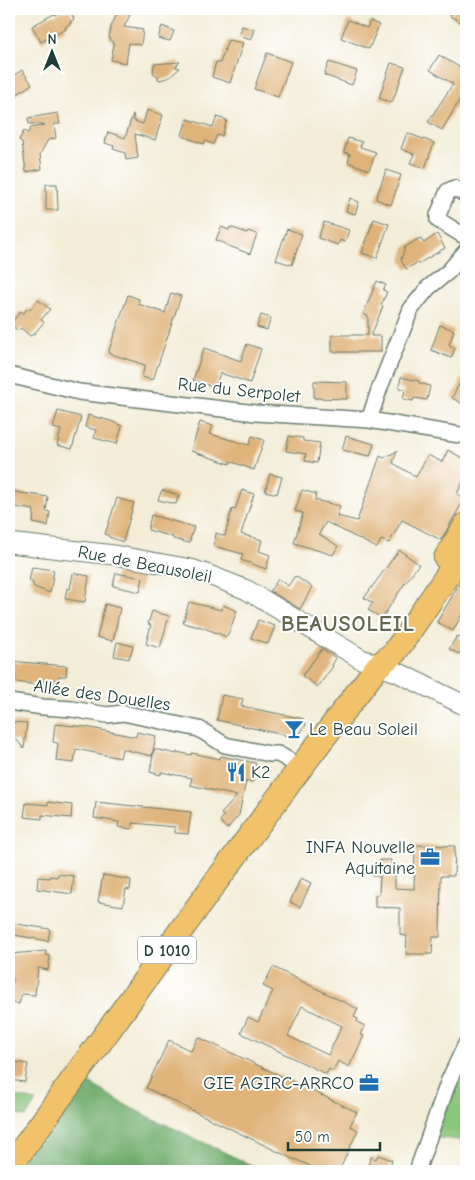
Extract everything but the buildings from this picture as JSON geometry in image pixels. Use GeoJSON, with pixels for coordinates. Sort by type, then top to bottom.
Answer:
{"type":"FeatureCollection","features":[{"type":"Feature","properties":{"kind":"main road","name":"D 1010"},"geometry":{"type":"LineString","coordinates":[[9,1168],[301,767],[378,666],[385,648],[461,540]]}},
{"type":"Feature","properties":{"kind":"street"},"geometry":{"type":"LineString","coordinates":[[466,195],[455,188],[448,191],[438,215],[438,220],[466,237]]}},
{"type":"Feature","properties":{"kind":"street"},"geometry":{"type":"LineString","coordinates":[[369,420],[411,309],[428,288],[449,271],[466,251]]}},
{"type":"Feature","properties":{"kind":"street","name":"Rue du Serpolet"},"geometry":{"type":"LineString","coordinates":[[9,375],[80,392],[256,413],[369,420],[466,436]]}},
{"type":"Feature","properties":{"kind":"street","name":"Rue de Beausoleil"},"geometry":{"type":"LineString","coordinates":[[9,543],[114,554],[191,569],[209,575],[247,590],[356,656],[397,672],[466,706]]}},
{"type":"Feature","properties":{"kind":"street","name":"Allée des Douelles"},"geometry":{"type":"LineString","coordinates":[[9,702],[107,715],[122,713],[199,729],[224,745],[278,754],[301,767]]}},
{"type":"Feature","properties":{"kind":"street"},"geometry":{"type":"LineString","coordinates":[[417,1171],[450,1080],[466,1044]]}},
{"type":"Feature","properties":{"kind":"green space"},"geometry":{"type":"Polygon","coordinates":[[[466,1056],[466,1141],[433,1137],[466,1056]]]}},
{"type":"Feature","properties":{"kind":"green space"},"geometry":{"type":"Polygon","coordinates":[[[86,1081],[131,1108],[264,1171],[12,1171],[86,1081]]]}},
{"type":"Feature","properties":{"kind":"green space"},"geometry":{"type":"Polygon","coordinates":[[[9,1095],[36,1101],[26,1117],[9,1113],[9,1095]]]}},
{"type":"Feature","properties":{"kind":"place","name":"Le Beau Soleil"},"geometry":{"type":"Point","coordinates":[294,729]}},
{"type":"Feature","properties":{"kind":"place","name":"K2"},"geometry":{"type":"Point","coordinates":[236,772]}},
{"type":"Feature","properties":{"kind":"place","name":"INFA Nouvelle Aquitaine"},"geometry":{"type":"Point","coordinates":[430,857]}},
{"type":"Feature","properties":{"kind":"place","name":"GIE AGIRC-ARRCO"},"geometry":{"type":"Point","coordinates":[369,1083]}},
{"type":"Feature","properties":{"kind":"district","name":"BEAUSOLEIL"},"geometry":{"type":"Point","coordinates":[348,623]}}]}
